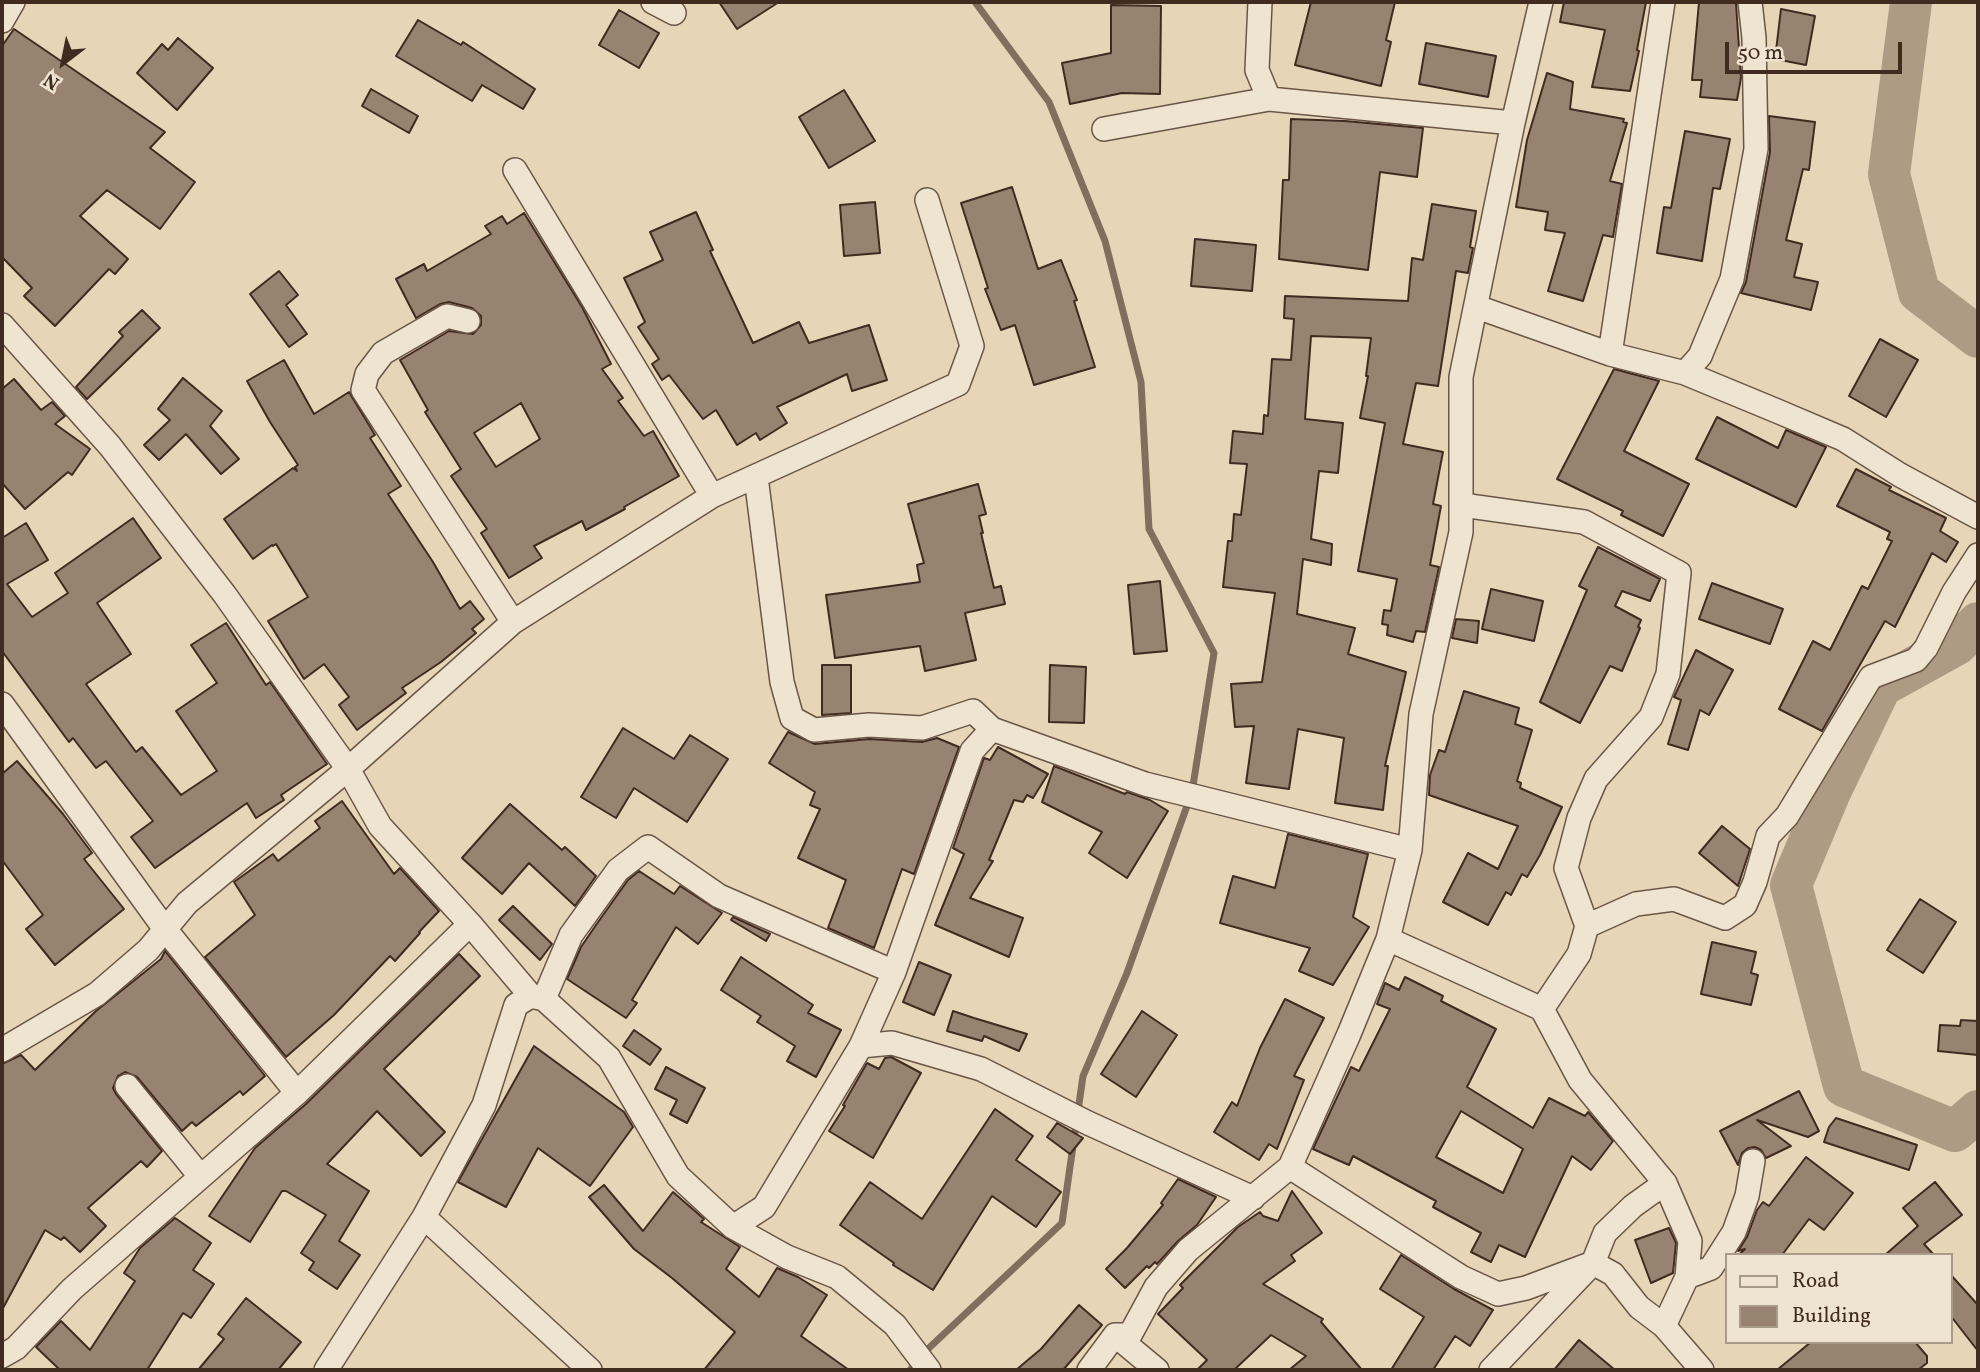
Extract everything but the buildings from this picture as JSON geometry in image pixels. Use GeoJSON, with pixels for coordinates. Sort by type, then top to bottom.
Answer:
{"type":"FeatureCollection","features":[{"type":"Feature","properties":{"kind":"street"},"geometry":{"type":"LineString","coordinates":[[2,21],[13,2]]}},
{"type":"Feature","properties":{"kind":"street"},"geometry":{"type":"LineString","coordinates":[[653,2],[674,13]]}},
{"type":"Feature","properties":{"kind":"street"},"geometry":{"type":"LineString","coordinates":[[1259,2],[1257,70],[1269,99]]}},
{"type":"Feature","properties":{"kind":"street"},"geometry":{"type":"LineString","coordinates":[[1115,1335],[1130,1335],[1156,1287],[1188,1250],[1290,1167],[1388,939],[1410,850],[1421,714],[1461,532],[1461,377],[1513,123],[1541,2]]}},
{"type":"Feature","properties":{"kind":"street"},"geometry":{"type":"LineString","coordinates":[[1610,354],[1663,2]]}},
{"type":"Feature","properties":{"kind":"street"},"geometry":{"type":"LineString","coordinates":[[1685,373],[1700,356],[1732,279],[1756,149],[1754,38],[1750,2]]}},
{"type":"Feature","properties":{"kind":"street"},"geometry":{"type":"LineString","coordinates":[[1104,129],[1269,99],[1513,123]]}},
{"type":"Feature","properties":{"kind":"street"},"geometry":{"type":"LineString","coordinates":[[515,170],[712,496]]}},
{"type":"Feature","properties":{"kind":"street"},"geometry":{"type":"LineString","coordinates":[[2,1050],[97,993],[148,950],[187,903],[348,769],[513,622],[712,496],[958,384],[972,346],[927,200]]}},
{"type":"Feature","properties":{"kind":"street"},"geometry":{"type":"LineString","coordinates":[[1477,307],[1610,354],[1685,373],[1843,439],[1900,475],[1978,517]]}},
{"type":"Feature","properties":{"kind":"street"},"geometry":{"type":"LineString","coordinates":[[468,321],[447,316],[383,353],[367,374],[363,390],[513,622]]}},
{"type":"Feature","properties":{"kind":"street"},"geometry":{"type":"LineString","coordinates":[[2,325],[110,446],[225,595],[348,769],[380,826],[537,997],[609,1058],[678,1176],[733,1227],[787,1257],[837,1277],[895,1325],[929,1370]]}},
{"type":"Feature","properties":{"kind":"street"},"geometry":{"type":"LineString","coordinates":[[756,477],[782,682],[792,718],[814,730],[869,725],[922,728],[972,712],[992,729],[1145,784],[1410,850]]}},
{"type":"Feature","properties":{"kind":"street"},"geometry":{"type":"LineString","coordinates":[[1462,505],[1584,522],[1679,573],[1668,674],[1651,718],[1596,779],[1576,830],[1566,868],[1587,926],[1579,954],[1542,1009]]}},
{"type":"Feature","properties":{"kind":"street"},"geometry":{"type":"LineString","coordinates":[[1587,926],[1636,904],[1674,899],[1725,918],[1745,905],[1755,882],[1768,836],[1787,816],[1871,677],[1916,660],[1926,648],[1954,592],[1978,555]]}},
{"type":"Feature","properties":{"kind":"street"},"geometry":{"type":"LineString","coordinates":[[2,704],[165,929],[297,1093]]}},
{"type":"Feature","properties":{"kind":"street"},"geometry":{"type":"LineString","coordinates":[[733,1227],[764,1208],[862,1046],[894,972],[972,751],[992,729]]}},
{"type":"Feature","properties":{"kind":"street"},"geometry":{"type":"LineString","coordinates":[[326,1370],[424,1217],[484,1105],[516,1005],[537,997],[570,935],[618,870],[648,847],[719,897],[894,972]]}},
{"type":"Feature","properties":{"kind":"street"},"geometry":{"type":"LineString","coordinates":[[2,1356],[16,1348],[72,1289],[297,1093],[470,924]]}},
{"type":"Feature","properties":{"kind":"street"},"geometry":{"type":"LineString","coordinates":[[1388,939],[1542,1009],[1580,1080],[1665,1183],[1690,1241],[1687,1277],[1664,1326]]}},
{"type":"Feature","properties":{"kind":"street"},"geometry":{"type":"LineString","coordinates":[[862,1046],[892,1043],[981,1069],[1088,1123],[1253,1198]]}},
{"type":"Feature","properties":{"kind":"street"},"geometry":{"type":"LineString","coordinates":[[127,1086],[200,1176]]}},
{"type":"Feature","properties":{"kind":"street"},"geometry":{"type":"LineString","coordinates":[[1687,1277],[1711,1268],[1734,1232],[1747,1196],[1753,1161]]}},
{"type":"Feature","properties":{"kind":"street"},"geometry":{"type":"LineString","coordinates":[[1290,1167],[1461,1277],[1498,1294],[1526,1288],[1594,1263]]}},
{"type":"Feature","properties":{"kind":"street"},"geometry":{"type":"LineString","coordinates":[[1491,1370],[1594,1263],[1605,1233],[1633,1206],[1665,1183]]}},
{"type":"Feature","properties":{"kind":"street"},"geometry":{"type":"LineString","coordinates":[[424,1217],[590,1370]]}},
{"type":"Feature","properties":{"kind":"street"},"geometry":{"type":"LineString","coordinates":[[1594,1263],[1613,1274],[1639,1307],[1664,1326],[1702,1370]]}},
{"type":"Feature","properties":{"kind":"street"},"geometry":{"type":"LineString","coordinates":[[1089,1370],[1115,1335]]}},
{"type":"Feature","properties":{"kind":"street"},"geometry":{"type":"LineString","coordinates":[[1115,1335],[1157,1370]]}},
{"type":"Feature","properties":{"kind":"waterway"},"geometry":{"type":"LineString","coordinates":[[910,1370],[930,1347],[1062,1223],[1083,1076],[1127,973],[1192,792],[1214,653],[1149,529],[1141,382],[1105,241],[1049,102],[975,2]]}},
{"type":"Feature","properties":{"kind":"waterway"},"geometry":{"type":"LineString","coordinates":[[1911,2],[1889,174],[1919,292],[1978,337]]}},
{"type":"Feature","properties":{"kind":"waterway"},"geometry":{"type":"LineString","coordinates":[[1978,623],[1957,644],[1881,686],[1830,792],[1791,885],[1844,1086],[1955,1131],[1978,1111]]}}]}
